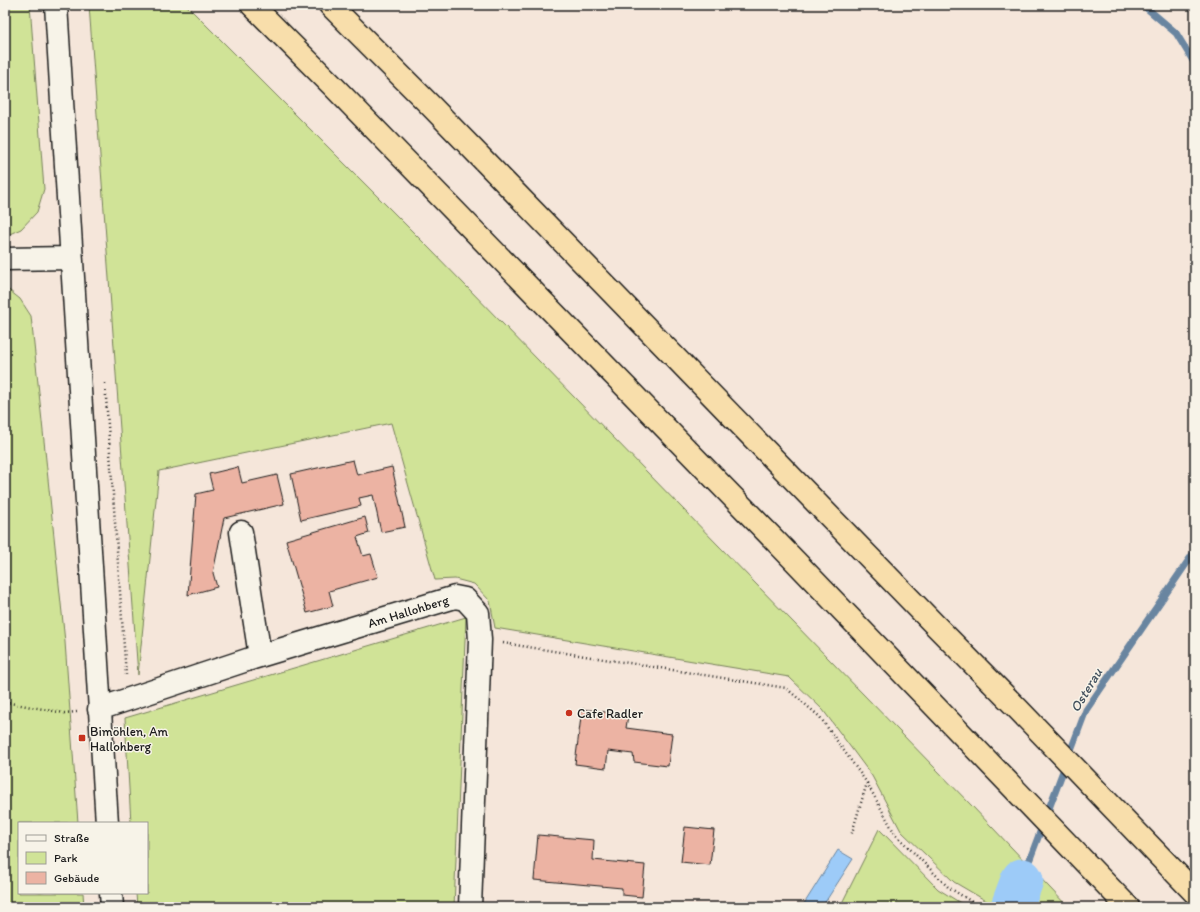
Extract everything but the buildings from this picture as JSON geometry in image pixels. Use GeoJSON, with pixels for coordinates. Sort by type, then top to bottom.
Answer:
{"type":"FeatureCollection","features":[{"type":"Feature","properties":{"kind":"highway"},"geometry":{"type":"LineString","coordinates":[[252,5],[333,86],[997,770],[1122,902]]}},
{"type":"Feature","properties":{"kind":"highway"},"geometry":{"type":"LineString","coordinates":[[330,5],[430,105],[1195,893]]}},
{"type":"Feature","properties":{"kind":"street"},"geometry":{"type":"LineString","coordinates":[[56,5],[107,822]]}},
{"type":"Feature","properties":{"kind":"street"},"geometry":{"type":"LineString","coordinates":[[5,259],[71,258]]}},
{"type":"Feature","properties":{"kind":"street"},"geometry":{"type":"LineString","coordinates":[[241,532],[260,656]]}},
{"type":"Feature","properties":{"kind":"street","name":"Am Hallohberg"},"geometry":{"type":"LineString","coordinates":[[99,709],[260,656],[454,597],[465,599],[478,613],[480,640],[470,907]]}},
{"type":"Feature","properties":{"kind":"street"},"geometry":{"type":"LineString","coordinates":[[111,894],[112,907]]}},
{"type":"Feature","properties":{"kind":"path"},"geometry":{"type":"LineString","coordinates":[[105,382],[128,700]]}},
{"type":"Feature","properties":{"kind":"path"},"geometry":{"type":"LineString","coordinates":[[480,640],[786,688],[820,717],[866,782],[895,834],[948,887],[980,907]]}},
{"type":"Feature","properties":{"kind":"path"},"geometry":{"type":"LineString","coordinates":[[5,702],[64,713],[99,709]]}},
{"type":"Feature","properties":{"kind":"path"},"geometry":{"type":"LineString","coordinates":[[852,836],[866,782]]}},
{"type":"Feature","properties":{"kind":"green space"},"geometry":{"type":"Polygon","coordinates":[[[5,5],[30,5],[44,189],[37,212],[21,229],[5,236],[5,5]]]}},
{"type":"Feature","properties":{"kind":"green space"},"geometry":{"type":"Polygon","coordinates":[[[89,5],[186,5],[430,249],[972,806],[1068,907],[995,907],[954,882],[901,831],[872,776],[823,710],[789,677],[495,628],[490,601],[474,584],[455,579],[435,580],[391,423],[159,471],[138,675],[89,5]]]}},
{"type":"Feature","properties":{"kind":"green space"},"geometry":{"type":"Polygon","coordinates":[[[5,287],[20,299],[31,316],[65,642],[78,822],[18,822],[18,894],[83,894],[84,907],[5,907],[5,287]]]}},
{"type":"Feature","properties":{"kind":"green space"},"geometry":{"type":"Polygon","coordinates":[[[466,617],[454,907],[137,907],[136,894],[148,894],[148,822],[131,822],[125,718],[466,617]]]}},
{"type":"Feature","properties":{"kind":"green space"},"geometry":{"type":"Polygon","coordinates":[[[879,829],[938,889],[967,907],[840,907],[879,829]]]}},
{"type":"Feature","properties":{"kind":"water"},"geometry":{"type":"Polygon","coordinates":[[[838,850],[853,859],[822,907],[802,907],[838,850]]]}},
{"type":"Feature","properties":{"kind":"waterway","name":"Osterau"},"geometry":{"type":"LineString","coordinates":[[1143,5],[1176,33],[1195,64]]}},
{"type":"Feature","properties":{"kind":"waterway","name":"Osterau"},"geometry":{"type":"LineString","coordinates":[[1022,880],[1086,710],[1195,551]]}},
{"type":"Feature","properties":{"kind":"waterway"},"geometry":{"type":"LineString","coordinates":[[1012,907],[1022,880]]}},
{"type":"Feature","properties":{"kind":"place","name":"Cafe Radler"},"geometry":{"type":"Point","coordinates":[569,713]}},
{"type":"Feature","properties":{"kind":"place","name":"Bimöhlen, Am Hallohberg"},"geometry":{"type":"Point","coordinates":[82,738]}}]}
